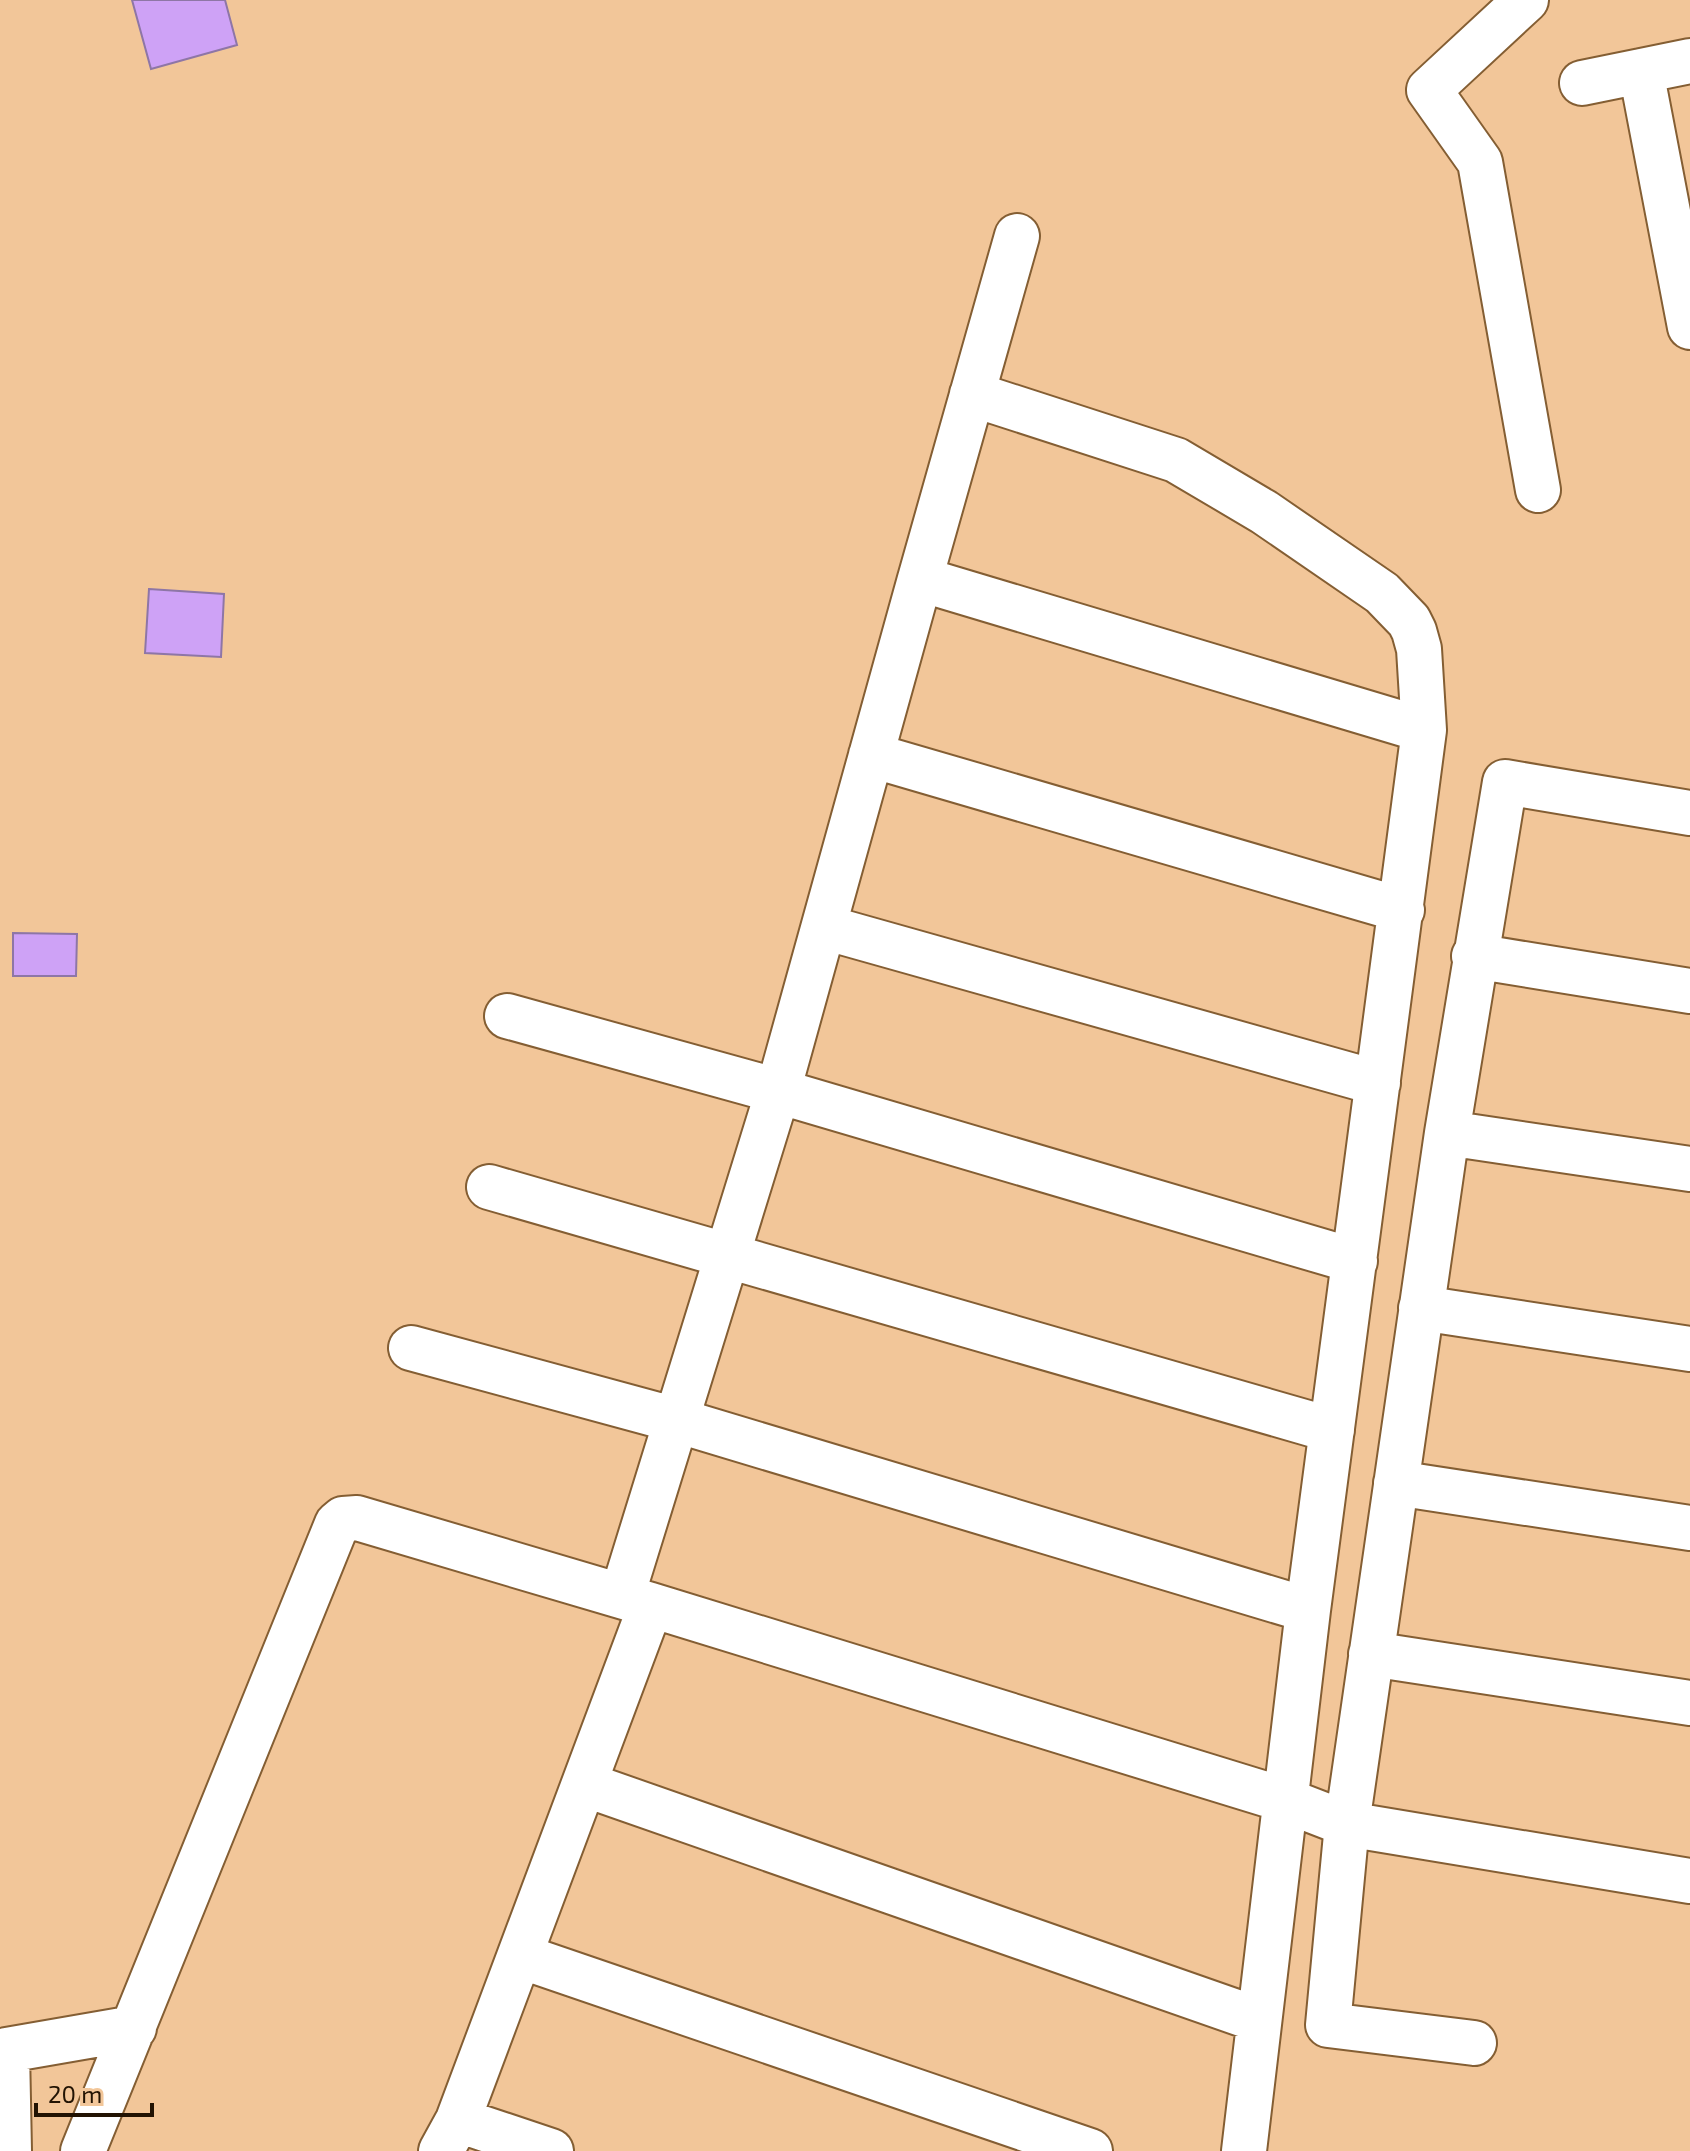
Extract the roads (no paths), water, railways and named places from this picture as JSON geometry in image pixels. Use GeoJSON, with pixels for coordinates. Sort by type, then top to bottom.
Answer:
{"type":"FeatureCollection","features":[{"type":"Feature","properties":{"kind":"street"},"geometry":{"type":"LineString","coordinates":[[1526,0],[1429,90],[1480,162],[1538,490]]}},
{"type":"Feature","properties":{"kind":"street"},"geometry":{"type":"LineString","coordinates":[[1582,83],[1690,61]]}},
{"type":"Feature","properties":{"kind":"street"},"geometry":{"type":"LineString","coordinates":[[1641,71],[1690,327]]}},
{"type":"Feature","properties":{"kind":"street"},"geometry":{"type":"LineString","coordinates":[[551,2151],[449,2135],[584,1784],[636,1601],[676,1420],[778,1091],[1017,236]]}},
{"type":"Feature","properties":{"kind":"street"},"geometry":{"type":"LineString","coordinates":[[972,394],[1176,460],[1264,512],[1382,593],[1409,621],[1419,649],[1424,730],[1308,1610],[1244,2151]]}},
{"type":"Feature","properties":{"kind":"street"},"geometry":{"type":"LineString","coordinates":[[920,579],[1424,730]]}},
{"type":"Feature","properties":{"kind":"street"},"geometry":{"type":"LineString","coordinates":[[871,755],[1402,910]]}},
{"type":"Feature","properties":{"kind":"street"},"geometry":{"type":"LineString","coordinates":[[1474,2043],[1328,2025],[1347,1824],[1474,956],[1505,782],[1690,813]]}},
{"type":"Feature","properties":{"kind":"street"},"geometry":{"type":"LineString","coordinates":[[824,927],[1378,1083]]}},
{"type":"Feature","properties":{"kind":"street"},"geometry":{"type":"LineString","coordinates":[[1474,956],[1690,991]]}},
{"type":"Feature","properties":{"kind":"street"},"geometry":{"type":"LineString","coordinates":[[507,1016],[778,1091],[1355,1261]]}},
{"type":"Feature","properties":{"kind":"street"},"geometry":{"type":"LineString","coordinates":[[1447,1133],[1690,1169]]}},
{"type":"Feature","properties":{"kind":"street"},"geometry":{"type":"LineString","coordinates":[[489,1187],[1332,1430]]}},
{"type":"Feature","properties":{"kind":"street"},"geometry":{"type":"LineString","coordinates":[[1421,1308],[1690,1349]]}},
{"type":"Feature","properties":{"kind":"street"},"geometry":{"type":"LineString","coordinates":[[411,1348],[676,1420],[1308,1610]]}},
{"type":"Feature","properties":{"kind":"street"},"geometry":{"type":"LineString","coordinates":[[1396,1483],[1690,1528]]}},
{"type":"Feature","properties":{"kind":"street"},"geometry":{"type":"LineString","coordinates":[[83,2151],[337,1524],[343,1519],[357,1518],[636,1601],[1285,1800],[1347,1824],[1690,1881]]}},
{"type":"Feature","properties":{"kind":"street"},"geometry":{"type":"LineString","coordinates":[[1371,1654],[1690,1703]]}},
{"type":"Feature","properties":{"kind":"street"},"geometry":{"type":"LineString","coordinates":[[584,1784],[1259,2020]]}},
{"type":"Feature","properties":{"kind":"street"},"geometry":{"type":"LineString","coordinates":[[520,1956],[1090,2151]]}},
{"type":"Feature","properties":{"kind":"street"},"geometry":{"type":"LineString","coordinates":[[9,2151],[7,2050],[134,2028]]}}]}
